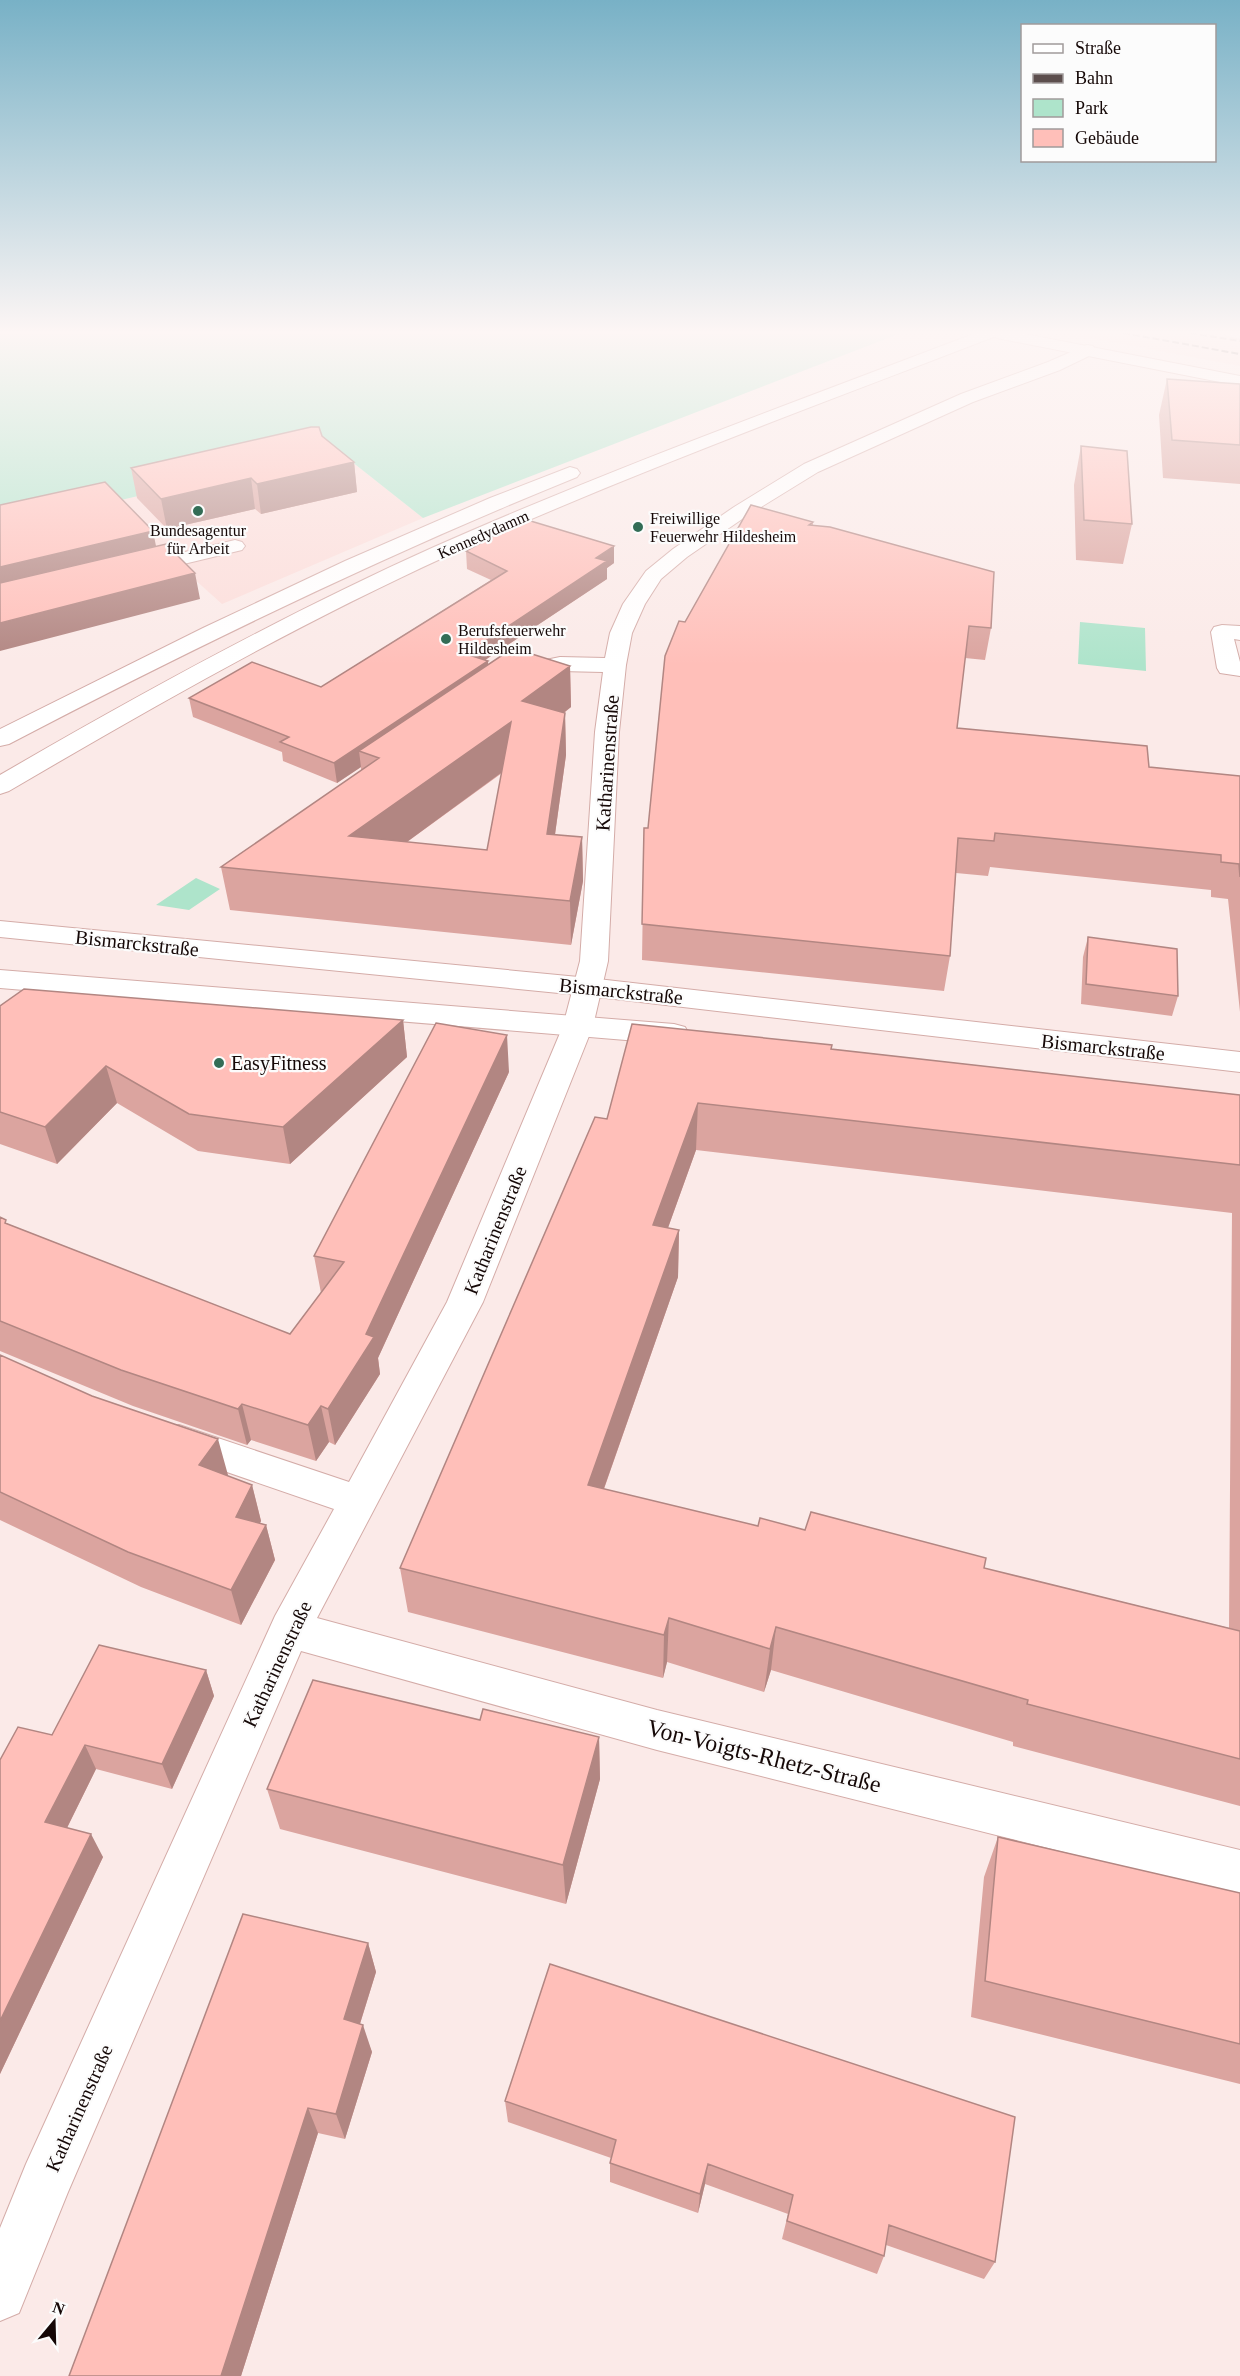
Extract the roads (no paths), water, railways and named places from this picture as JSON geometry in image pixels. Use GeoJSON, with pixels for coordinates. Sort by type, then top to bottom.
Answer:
{"type":"FeatureCollection","features":[{"type":"Feature","properties":{"kind":"main road","name":"Kennedydamm"},"geometry":{"type":"LineString","coordinates":[[0,786],[157,694],[360,590],[584,490],[703,444]]}},
{"type":"Feature","properties":{"kind":"main road","name":"Katharinenstraße"},"geometry":{"type":"LineString","coordinates":[[0,2294],[45,2183],[290,1629],[465,1302],[578,1026],[594,961],[607,732],[615,665],[621,633],[634,604],[653,575],[741,511],[811,468],[865,444]]}},
{"type":"Feature","properties":{"kind":"main road","name":"Kennedydamm"},"geometry":{"type":"LineString","coordinates":[[0,739],[232,621],[409,538],[587,466]]}},
{"type":"Feature","properties":{"kind":"main road"},"geometry":{"type":"LineString","coordinates":[[113,575],[235,546]]}},
{"type":"Feature","properties":{"kind":"main road"},"geometry":{"type":"LineString","coordinates":[[1240,633],[1222,632],[1228,668],[1240,669]]}},
{"type":"Feature","properties":{"kind":"main road"},"geometry":{"type":"LineString","coordinates":[[501,686],[520,672],[560,664],[615,665]]}},
{"type":"Feature","properties":{"kind":"main road","name":"Bismarckstraße"},"geometry":{"type":"LineString","coordinates":[[0,929],[589,987],[1240,1062]]}},
{"type":"Feature","properties":{"kind":"main road","name":"Bismarckstraße"},"geometry":{"type":"LineString","coordinates":[[0,979],[697,1037]]}},
{"type":"Feature","properties":{"kind":"main road"},"geometry":{"type":"LineString","coordinates":[[152,1430],[360,1502]]}},
{"type":"Feature","properties":{"kind":"main road","name":"Von-Voigts-Rhetz-Straße"},"geometry":{"type":"LineString","coordinates":[[290,1629],[657,1730],[1240,1873]]}},
{"type":"Feature","properties":{"kind":"place","name":"Bundesagentur für Arbeit"},"geometry":{"type":"Point","coordinates":[198,511]}},
{"type":"Feature","properties":{"kind":"place","name":"Freiwillige Feuerwehr Hildesheim"},"geometry":{"type":"Point","coordinates":[638,527]}},
{"type":"Feature","properties":{"kind":"place","name":"Berufsfeuerwehr Hildesheim"},"geometry":{"type":"Point","coordinates":[446,639]}},
{"type":"Feature","properties":{"kind":"place","name":"EasyFitness"},"geometry":{"type":"Point","coordinates":[219,1063]}}]}
